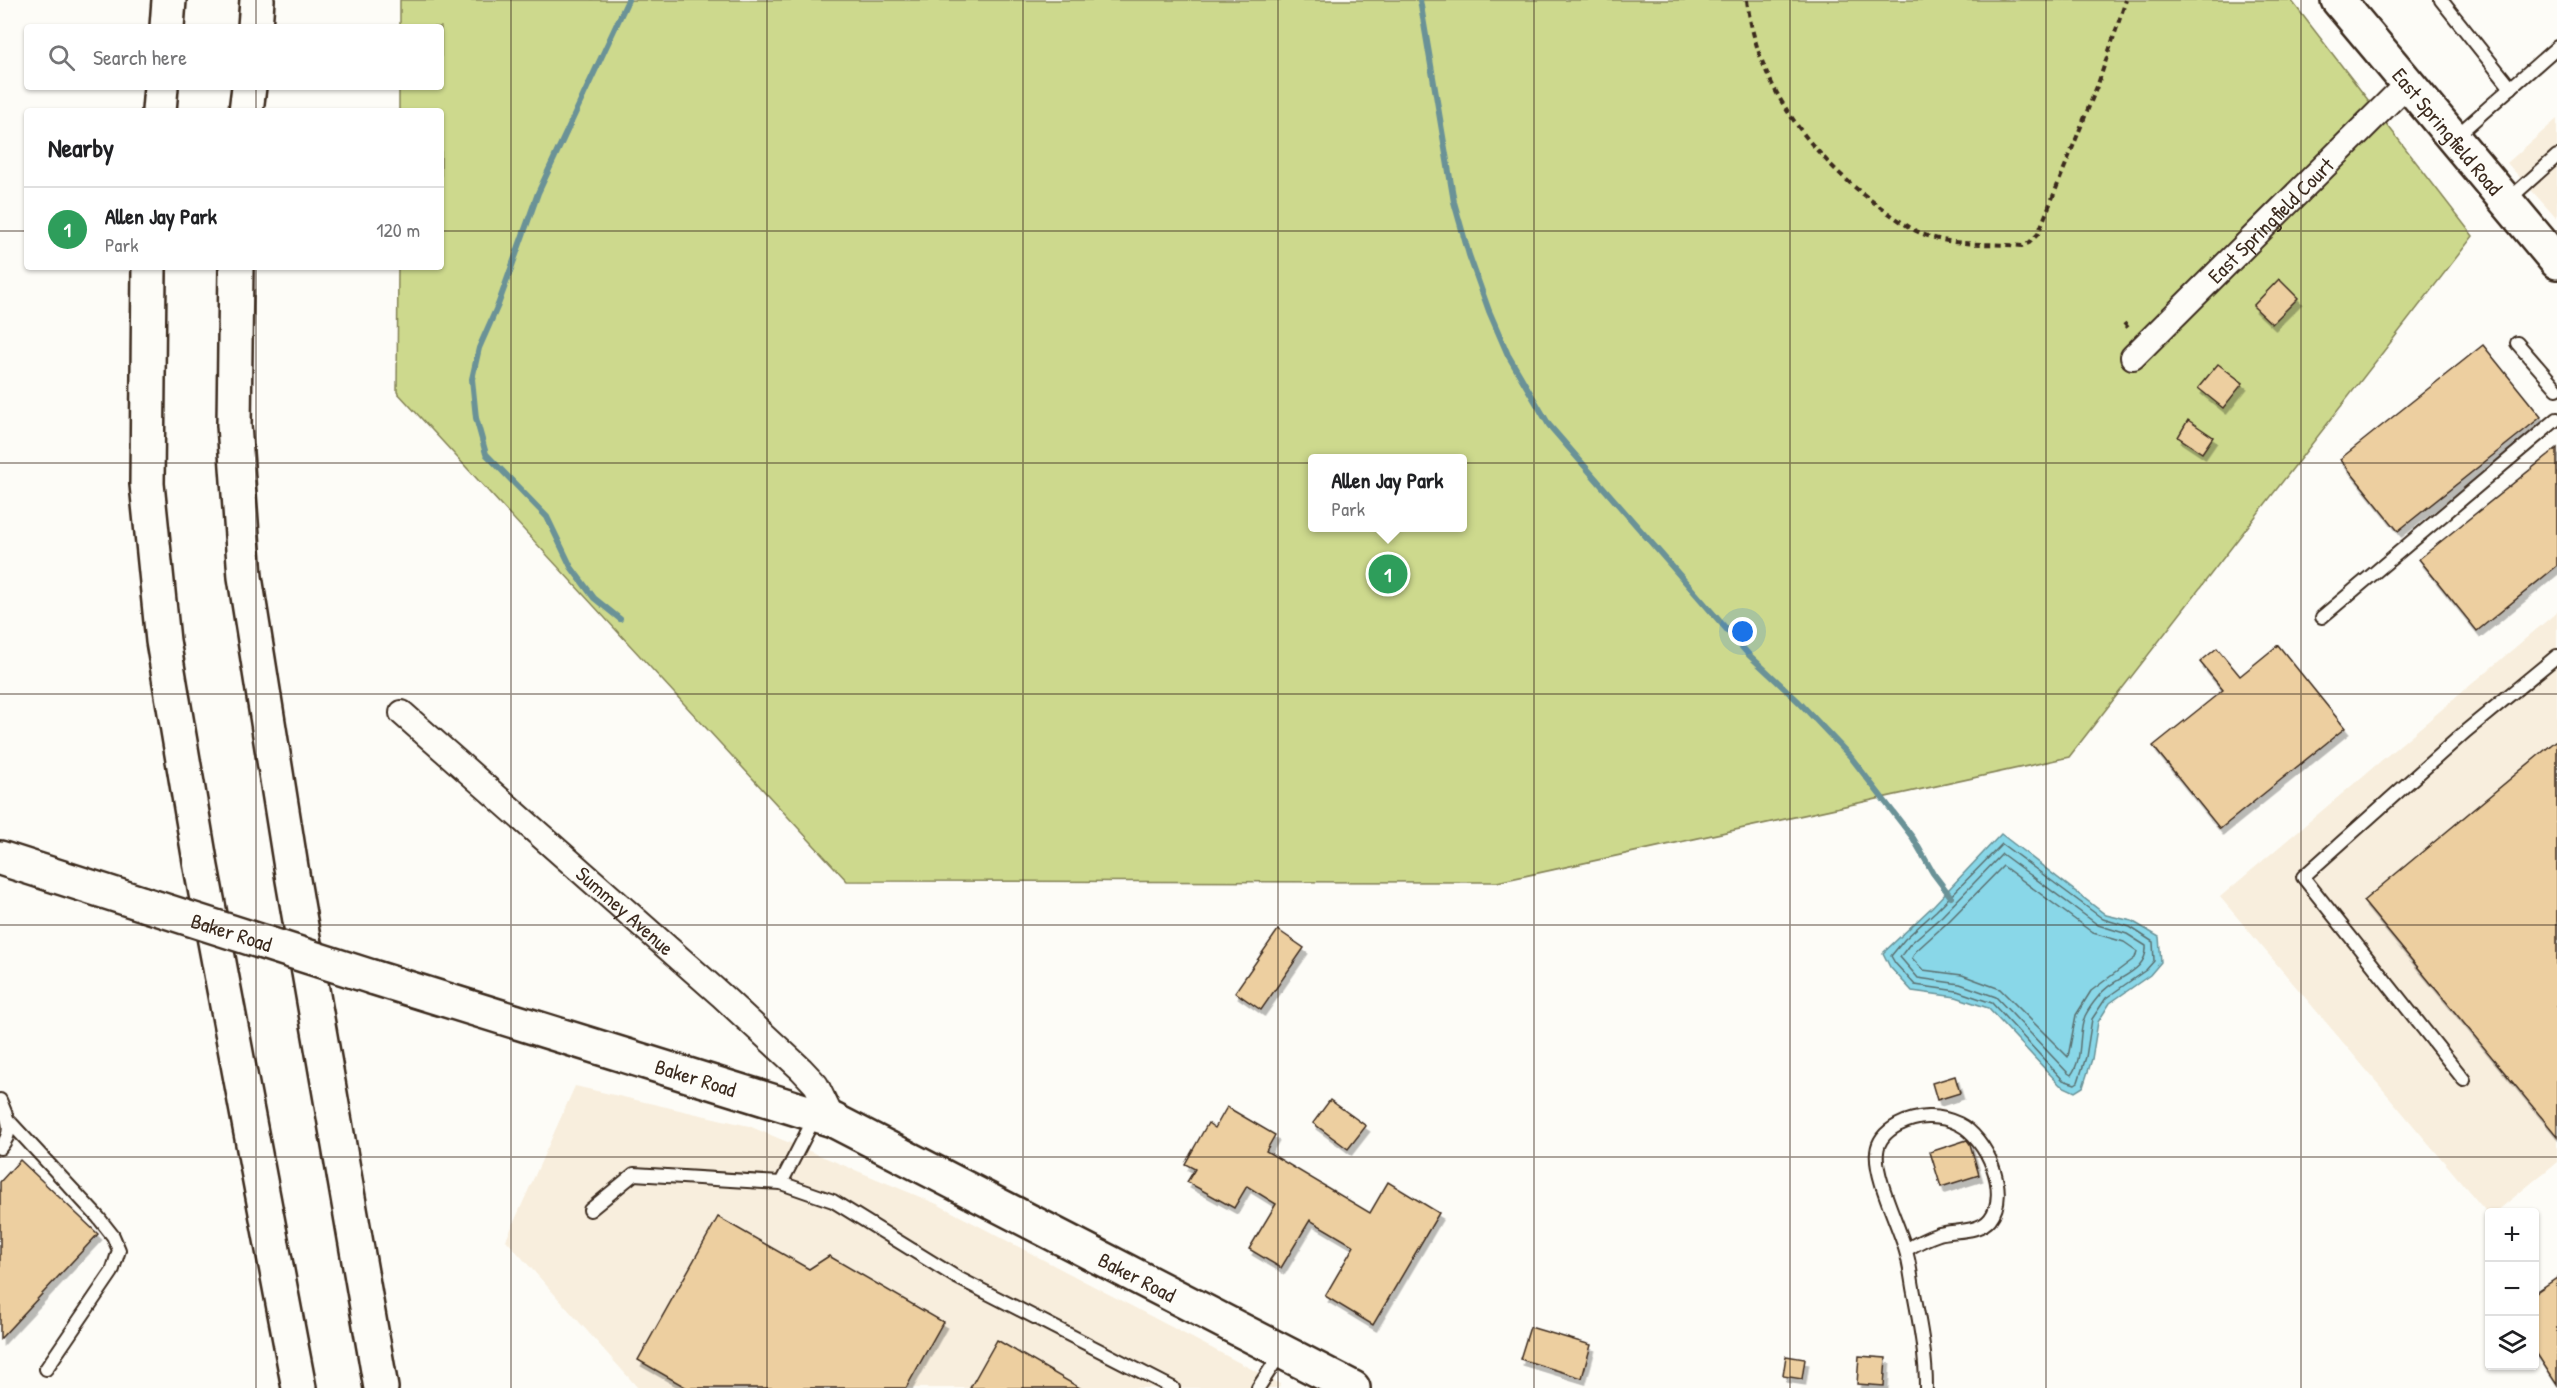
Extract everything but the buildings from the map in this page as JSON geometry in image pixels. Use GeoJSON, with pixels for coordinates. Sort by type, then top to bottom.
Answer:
{"type":"FeatureCollection","features":[{"type":"Feature","properties":{"kind":"main road"},"geometry":{"type":"LineString","coordinates":[[166,24],[169,0]]}},
{"type":"Feature","properties":{"kind":"main road"},"geometry":{"type":"LineString","coordinates":[[255,24],[258,0]]}},
{"type":"Feature","properties":{"kind":"main road","name":"East Springfield Road"},"geometry":{"type":"LineString","coordinates":[[2338,0],[2557,262]]}},
{"type":"Feature","properties":{"kind":"main road"},"geometry":{"type":"LineString","coordinates":[[159,108],[161,90]]}},
{"type":"Feature","properties":{"kind":"main road"},"geometry":{"type":"LineString","coordinates":[[246,108],[249,90]]}},
{"type":"Feature","properties":{"kind":"main road"},"geometry":{"type":"LineString","coordinates":[[148,270],[147,484],[163,641],[203,878],[299,1388]]}},
{"type":"Feature","properties":{"kind":"main road"},"geometry":{"type":"LineString","coordinates":[[236,270],[234,425],[245,577],[295,891],[381,1388]]}},
{"type":"Feature","properties":{"kind":"main road","name":"Baker Road"},"geometry":{"type":"LineString","coordinates":[[0,858],[824,1118],[936,1172],[1353,1388]]}},
{"type":"Feature","properties":{"kind":"street","name":"East Springfield Court"},"geometry":{"type":"LineString","coordinates":[[2133,357],[2407,84]]}},
{"type":"Feature","properties":{"kind":"street","name":"Summey Avenue"},"geometry":{"type":"LineString","coordinates":[[402,713],[721,995],[801,1069],[816,1085],[824,1118]]}},
{"type":"Feature","properties":{"kind":"lane"},"geometry":{"type":"LineString","coordinates":[[2441,0],[2511,88]]}},
{"type":"Feature","properties":{"kind":"lane"},"geometry":{"type":"LineString","coordinates":[[2454,139],[2557,47]]}},
{"type":"Feature","properties":{"kind":"lane"},"geometry":{"type":"LineString","coordinates":[[2506,201],[2557,156]]}},
{"type":"Feature","properties":{"kind":"lane"},"geometry":{"type":"LineString","coordinates":[[2517,343],[2557,389]]}},
{"type":"Feature","properties":{"kind":"lane"},"geometry":{"type":"LineString","coordinates":[[2322,617],[2557,418]]}},
{"type":"Feature","properties":{"kind":"lane"},"geometry":{"type":"LineString","coordinates":[[2464,1080],[2303,876],[2466,731],[2557,656]]}},
{"type":"Feature","properties":{"kind":"lane"},"geometry":{"type":"LineString","coordinates":[[0,1100],[10,1122],[98,1217],[113,1236],[119,1250],[112,1272],[46,1369]]}},
{"type":"Feature","properties":{"kind":"lane"},"geometry":{"type":"LineString","coordinates":[[1906,1250],[1924,1239],[1942,1233],[1979,1227],[1990,1219],[1997,1198],[1998,1182],[1990,1161],[1976,1137],[1960,1125],[1937,1117],[1911,1118],[1891,1128],[1879,1141],[1876,1154],[1881,1178],[1906,1250],[1926,1358],[1926,1388]]}},
{"type":"Feature","properties":{"kind":"lane"},"geometry":{"type":"LineString","coordinates":[[781,1184],[824,1118]]}},
{"type":"Feature","properties":{"kind":"lane"},"geometry":{"type":"LineString","coordinates":[[0,1148],[9,1138],[10,1122]]}},
{"type":"Feature","properties":{"kind":"lane"},"geometry":{"type":"LineString","coordinates":[[590,1210],[634,1174],[781,1184],[832,1201],[956,1276],[1173,1388]]}},
{"type":"Feature","properties":{"kind":"lane"},"geometry":{"type":"LineString","coordinates":[[1258,1388],[1281,1352]]}},
{"type":"Feature","properties":{"kind":"path"},"geometry":{"type":"LineString","coordinates":[[1747,0],[1755,44],[1771,86],[1793,122],[1819,153],[1856,189],[1891,215],[1928,236],[1949,242],[2022,246],[2038,234],[2098,84],[2126,0]]}},
{"type":"Feature","properties":{"kind":"shaded area"},"geometry":{"type":"Polygon","coordinates":[[[2557,119],[2557,219],[2507,163],[2557,119]]]}},
{"type":"Feature","properties":{"kind":"shaded area"},"geometry":{"type":"Polygon","coordinates":[[[2557,612],[2557,1162],[2501,1208],[2485,1208],[2485,1210],[2220,897],[2557,612]]]}},
{"type":"Feature","properties":{"kind":"shaded area"},"geometry":{"type":"Polygon","coordinates":[[[575,1086],[749,1126],[937,1204],[1280,1384],[1279,1388],[638,1388],[506,1240],[575,1086]]]}},
{"type":"Feature","properties":{"kind":"green space"},"geometry":{"type":"Polygon","coordinates":[[[400,0],[2291,0],[2473,236],[2069,757],[1497,882],[847,881],[397,392],[398,270],[444,270],[444,108],[399,108],[399,90],[444,90],[444,24],[400,24],[400,0]]]}},
{"type":"Feature","properties":{"kind":"water"},"geometry":{"type":"Polygon","coordinates":[[[2001,834],[2106,915],[2132,921],[2159,937],[2161,962],[2150,975],[2110,1003],[2098,1022],[2092,1059],[2083,1087],[2075,1092],[2060,1085],[1988,1008],[1956,997],[1912,991],[1890,967],[1883,953],[1932,907],[2001,834]]]}},
{"type":"Feature","properties":{"kind":"waterway"},"geometry":{"type":"LineString","coordinates":[[620,619],[594,598],[571,567],[547,517],[486,454],[476,418],[472,379],[479,348],[498,305],[538,193],[628,0]]}},
{"type":"Feature","properties":{"kind":"waterway"},"geometry":{"type":"LineString","coordinates":[[1420,0],[1454,202],[1469,255],[1508,355],[1549,425],[1749,655],[1799,702],[1850,756],[1913,838],[1933,873],[1951,897]]}},
{"type":"Feature","properties":{"kind":"place","name":"Allen Jay Park"},"geometry":{"type":"Point","coordinates":[1388,574]}}]}
